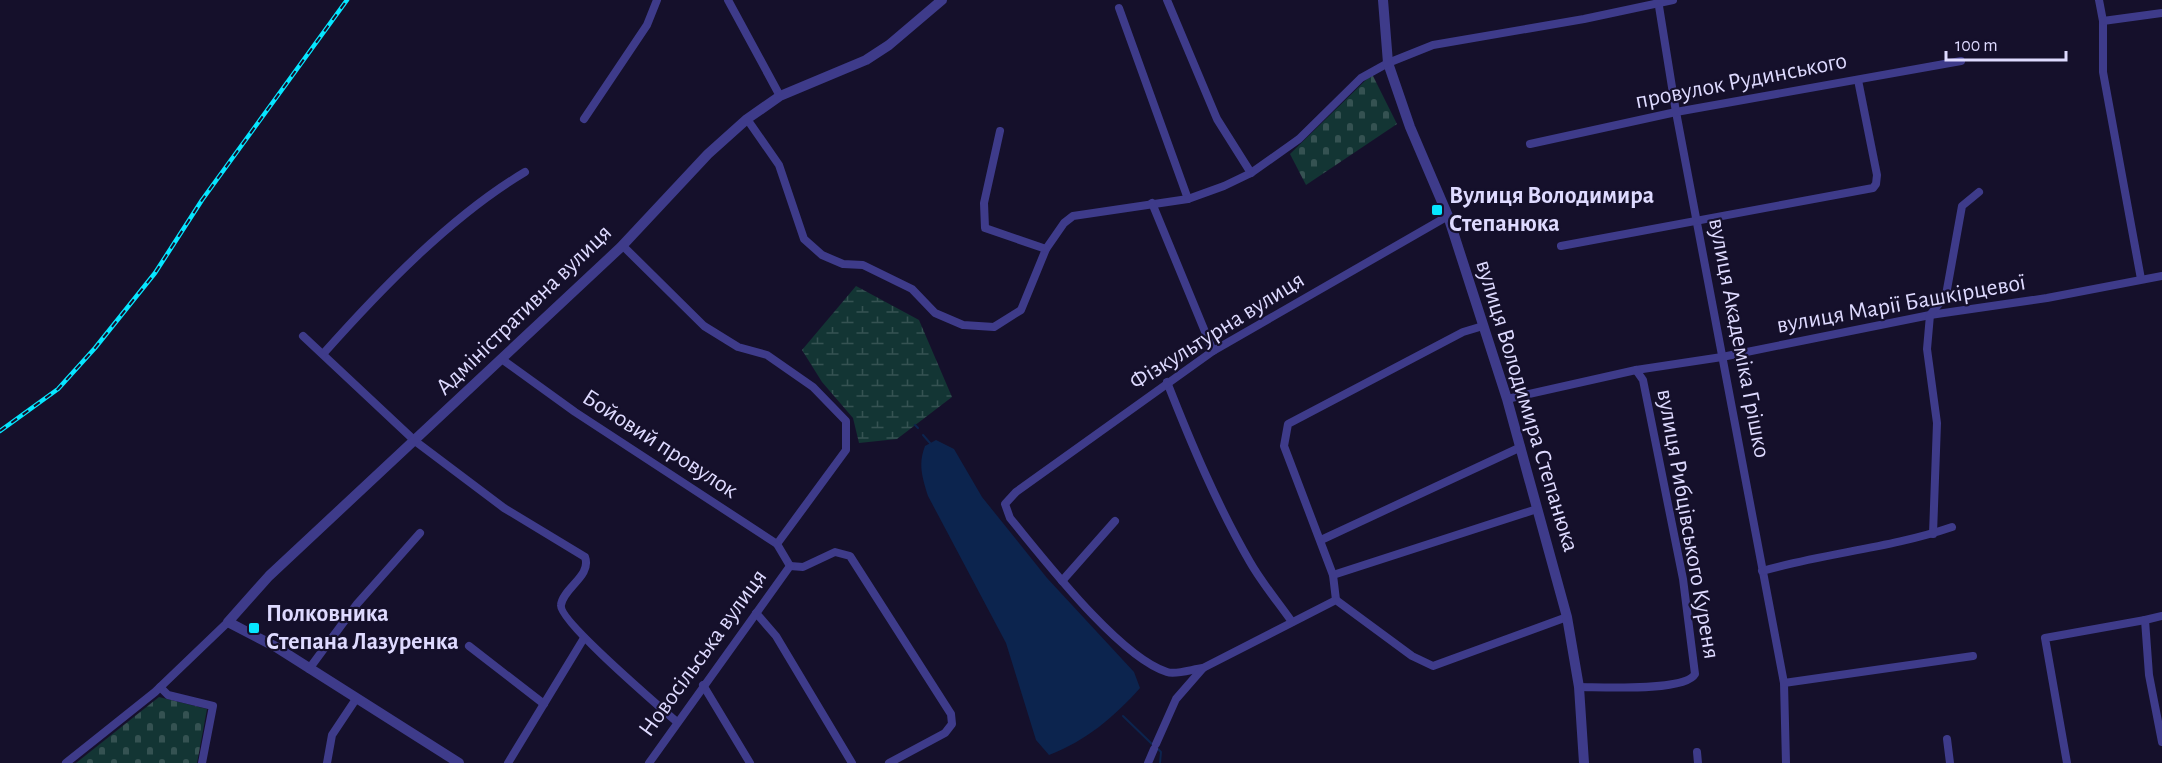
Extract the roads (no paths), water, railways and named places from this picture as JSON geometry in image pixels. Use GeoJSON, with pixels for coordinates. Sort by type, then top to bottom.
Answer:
{"type":"FeatureCollection","features":[{"type":"Feature","properties":{"kind":"street"},"geometry":{"type":"LineString","coordinates":[[584,119],[647,25],[657,0]]}},
{"type":"Feature","properties":{"kind":"street"},"geometry":{"type":"LineString","coordinates":[[728,0],[780,96]]}},
{"type":"Feature","properties":{"kind":"street"},"geometry":{"type":"LineString","coordinates":[[1167,0],[1217,119],[1251,173]]}},
{"type":"Feature","properties":{"kind":"street","name":"вулиця Володимира Степанюка"},"geometry":{"type":"LineString","coordinates":[[1383,0],[1388,63],[1410,127],[1448,216],[1507,399],[1567,617],[1579,687],[1584,763]]}},
{"type":"Feature","properties":{"kind":"street"},"geometry":{"type":"LineString","coordinates":[[747,119],[779,165],[804,239],[822,255],[843,264],[863,265],[912,289],[935,313],[963,326],[994,327],[1021,310],[1046,249],[1064,223],[1073,216],[1188,199],[1251,173],[1299,140],[1361,78],[1388,63],[1433,45],[1584,19],[1658,1],[1673,0]]}},
{"type":"Feature","properties":{"kind":"street"},"geometry":{"type":"LineString","coordinates":[[2098,0],[2103,21],[2103,72],[2141,279]]}},
{"type":"Feature","properties":{"kind":"street","name":"Адміністративна вулиця"},"geometry":{"type":"LineString","coordinates":[[66,763],[160,687],[228,622],[269,576],[503,360],[622,245],[708,154],[747,119],[780,96],[866,60],[889,45],[941,1]]}},
{"type":"Feature","properties":{"kind":"street","name":"вулиця Академіка Грішко"},"geometry":{"type":"LineString","coordinates":[[1658,1],[1676,112],[1784,683],[1786,763]]}},
{"type":"Feature","properties":{"kind":"street"},"geometry":{"type":"LineString","coordinates":[[1119,8],[1188,199]]}},
{"type":"Feature","properties":{"kind":"street"},"geometry":{"type":"LineString","coordinates":[[2103,21],[2162,13]]}},
{"type":"Feature","properties":{"kind":"street","name":"провулок Рудинського"},"geometry":{"type":"LineString","coordinates":[[1530,144],[1676,112],[1961,61]]}},
{"type":"Feature","properties":{"kind":"street"},"geometry":{"type":"LineString","coordinates":[[1561,246],[1873,188],[1876,184],[1876,175],[1858,80]]}},
{"type":"Feature","properties":{"kind":"street"},"geometry":{"type":"LineString","coordinates":[[1000,131],[984,203],[985,228],[1046,249]]}},
{"type":"Feature","properties":{"kind":"street"},"geometry":{"type":"LineString","coordinates":[[323,354],[377,295],[451,226],[525,172]]}},
{"type":"Feature","properties":{"kind":"street"},"geometry":{"type":"LineString","coordinates":[[1933,534],[1937,429],[1927,349],[1930,315],[1946,295],[1962,206],[1979,192]]}},
{"type":"Feature","properties":{"kind":"street"},"geometry":{"type":"LineString","coordinates":[[1152,203],[1213,351]]}},
{"type":"Feature","properties":{"kind":"street","name":"Фізкультурна вулиця"},"geometry":{"type":"LineString","coordinates":[[1062,581],[1010,518],[1005,504],[1016,492],[1213,351],[1448,216]]}},
{"type":"Feature","properties":{"kind":"street"},"geometry":{"type":"LineString","coordinates":[[622,245],[704,326],[738,347],[767,356],[813,387],[846,421],[846,450],[777,544]]}},
{"type":"Feature","properties":{"kind":"street","name":"вулиця Марії Башкірцевої"},"geometry":{"type":"LineString","coordinates":[[1507,399],[1635,370],[1722,357],[1930,315],[2047,298],[2162,276]]}},
{"type":"Feature","properties":{"kind":"street"},"geometry":{"type":"LineString","coordinates":[[1483,326],[1463,332],[1288,424],[1284,446],[1333,575],[1336,600],[1412,656],[1433,666],[1567,617]]}},
{"type":"Feature","properties":{"kind":"street"},"geometry":{"type":"LineString","coordinates":[[303,336],[416,441],[504,508],[585,557],[587,565],[563,600],[561,608],[584,638],[677,723]]}},
{"type":"Feature","properties":{"kind":"street","name":"Бойовий провулок"},"geometry":{"type":"LineString","coordinates":[[503,360],[575,412],[777,544],[790,566]]}},
{"type":"Feature","properties":{"kind":"street","name":"вулиця Рибцівського Куреня"},"geometry":{"type":"LineString","coordinates":[[1579,687],[1657,686],[1686,682],[1692,680],[1695,674],[1683,579],[1643,380],[1635,370]]}},
{"type":"Feature","properties":{"kind":"street"},"geometry":{"type":"LineString","coordinates":[[1167,382],[1189,440],[1251,564],[1292,622]]}},
{"type":"Feature","properties":{"kind":"street"},"geometry":{"type":"LineString","coordinates":[[1321,540],[1521,447]]}},
{"type":"Feature","properties":{"kind":"street"},"geometry":{"type":"LineString","coordinates":[[1333,575],[1537,509]]}},
{"type":"Feature","properties":{"kind":"street"},"geometry":{"type":"LineString","coordinates":[[1115,521],[1062,581],[1134,653],[1168,672],[1203,668],[1336,600]]}},
{"type":"Feature","properties":{"kind":"street"},"geometry":{"type":"LineString","coordinates":[[1762,572],[1808,558],[1933,534],[1952,527]]}},
{"type":"Feature","properties":{"kind":"street"},"geometry":{"type":"LineString","coordinates":[[309,669],[357,604],[420,533]]}},
{"type":"Feature","properties":{"kind":"street"},"geometry":{"type":"LineString","coordinates":[[790,566],[804,567],[835,552],[850,556],[951,714],[952,724],[945,733],[889,763]]}},
{"type":"Feature","properties":{"kind":"street","name":"Новосільська вулиця"},"geometry":{"type":"LineString","coordinates":[[654,760],[703,685],[790,566]]}},
{"type":"Feature","properties":{"kind":"street"},"geometry":{"type":"LineString","coordinates":[[756,613],[776,636],[852,763]]}},
{"type":"Feature","properties":{"kind":"street"},"geometry":{"type":"LineString","coordinates":[[2067,763],[2045,638],[2162,616]]}},
{"type":"Feature","properties":{"kind":"street"},"geometry":{"type":"LineString","coordinates":[[2145,620],[2149,675],[2162,742]]}},
{"type":"Feature","properties":{"kind":"street"},"geometry":{"type":"LineString","coordinates":[[228,622],[276,647],[459,763]]}},
{"type":"Feature","properties":{"kind":"street"},"geometry":{"type":"LineString","coordinates":[[508,763],[584,638]]}},
{"type":"Feature","properties":{"kind":"street"},"geometry":{"type":"LineString","coordinates":[[469,646],[544,704]]}},
{"type":"Feature","properties":{"kind":"street"},"geometry":{"type":"LineString","coordinates":[[1784,683],[1973,656]]}},
{"type":"Feature","properties":{"kind":"street"},"geometry":{"type":"LineString","coordinates":[[1148,763],[1176,699],[1203,668]]}},
{"type":"Feature","properties":{"kind":"street"},"geometry":{"type":"LineString","coordinates":[[703,685],[750,763]]}},
{"type":"Feature","properties":{"kind":"street"},"geometry":{"type":"LineString","coordinates":[[160,687],[168,695],[213,706],[202,763]]}},
{"type":"Feature","properties":{"kind":"street"},"geometry":{"type":"LineString","coordinates":[[327,763],[332,735],[356,699]]}},
{"type":"Feature","properties":{"kind":"street"},"geometry":{"type":"LineString","coordinates":[[1947,740],[1950,763]]}},
{"type":"Feature","properties":{"kind":"street"},"geometry":{"type":"LineString","coordinates":[[1697,752],[1698,763]]}},
{"type":"Feature","properties":{"kind":"water"},"geometry":{"type":"Polygon","coordinates":[[[936,440],[954,449],[982,497],[1047,578],[1134,672],[1140,688],[1099,727],[1075,743],[1049,755],[1036,740],[1006,643],[928,496],[921,465],[925,446],[936,440]]]}},
{"type":"Feature","properties":{"kind":"waterway"},"geometry":{"type":"LineString","coordinates":[[915,425],[918,428]]}},
{"type":"Feature","properties":{"kind":"waterway"},"geometry":{"type":"LineString","coordinates":[[923,435],[930,443]]}},
{"type":"Feature","properties":{"kind":"waterway"},"geometry":{"type":"LineString","coordinates":[[1123,716],[1153,745]]}},
{"type":"Feature","properties":{"kind":"waterway"},"geometry":{"type":"LineString","coordinates":[[1158,749],[1161,752],[1160,763]]}},
{"type":"Feature","properties":{"kind":"railway"},"geometry":{"type":"LineString","coordinates":[[0,431],[58,389],[95,348],[155,273],[202,200],[347,0]]}},
{"type":"Feature","properties":{"kind":"place","name":"Вулиця Володимира Степанюка"},"geometry":{"type":"Point","coordinates":[1437,210]}},
{"type":"Feature","properties":{"kind":"place","name":"Полковника Степана Лазуренка"},"geometry":{"type":"Point","coordinates":[254,628]}}]}
